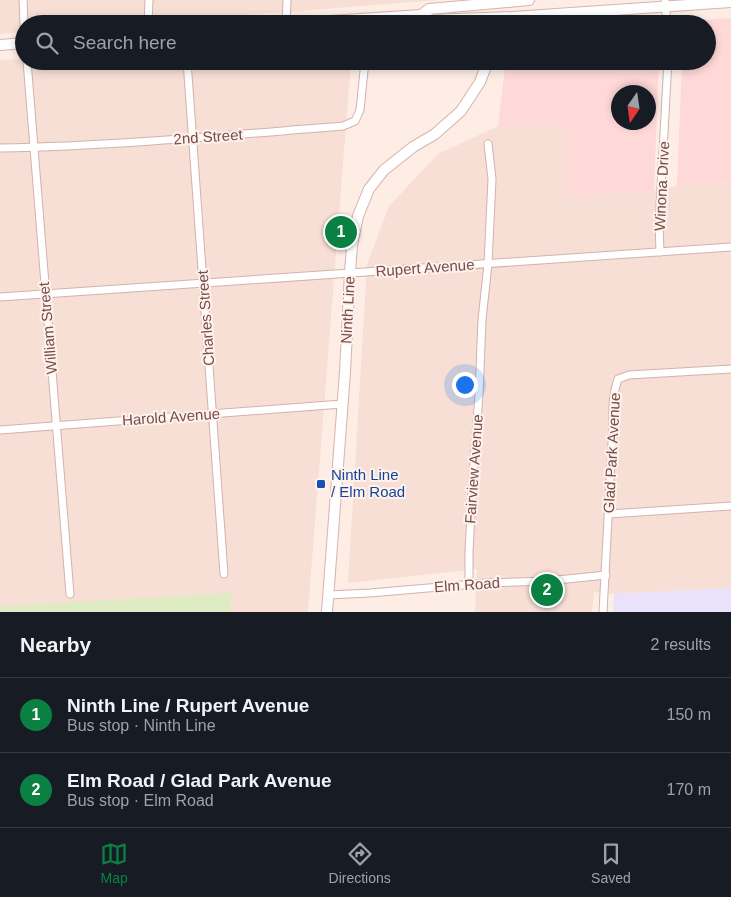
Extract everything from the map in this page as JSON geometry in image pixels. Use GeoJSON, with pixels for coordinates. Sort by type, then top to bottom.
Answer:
{"type":"FeatureCollection","features":[{"type":"Feature","properties":{"kind":"main road"},"geometry":{"type":"LineString","coordinates":[[421,15],[429,9],[493,1],[529,0]]}},
{"type":"Feature","properties":{"kind":"main road"},"geometry":{"type":"LineString","coordinates":[[493,1],[494,15]]}},
{"type":"Feature","properties":{"kind":"main road"},"geometry":{"type":"LineString","coordinates":[[551,15],[665,3],[731,2]]}},
{"type":"Feature","properties":{"kind":"main road"},"geometry":{"type":"LineString","coordinates":[[0,45],[15,44]]}},
{"type":"Feature","properties":{"kind":"main road","name":"Ninth Line"},"geometry":{"type":"LineString","coordinates":[[327,612],[352,245],[358,216],[369,189],[384,170],[413,147],[435,134],[461,111],[480,82],[485,70]]}},
{"type":"Feature","properties":{"kind":"street"},"geometry":{"type":"LineString","coordinates":[[23,0],[24,15]]}},
{"type":"Feature","properties":{"kind":"street"},"geometry":{"type":"LineString","coordinates":[[148,15],[149,0]]}},
{"type":"Feature","properties":{"kind":"street"},"geometry":{"type":"LineString","coordinates":[[286,15],[287,0]]}},
{"type":"Feature","properties":{"kind":"street","name":"William Street"},"geometry":{"type":"LineString","coordinates":[[27,70],[70,594]]}},
{"type":"Feature","properties":{"kind":"street","name":"Charles Street"},"geometry":{"type":"LineString","coordinates":[[188,70],[224,574]]}},
{"type":"Feature","properties":{"kind":"street","name":"2nd Street"},"geometry":{"type":"LineString","coordinates":[[0,148],[34,148],[193,138],[343,126],[355,121],[360,110],[363,70]]}},
{"type":"Feature","properties":{"kind":"street","name":"Winona Drive"},"geometry":{"type":"LineString","coordinates":[[660,252],[659,223],[668,70]]}},
{"type":"Feature","properties":{"kind":"street","name":"Fairview Avenue"},"geometry":{"type":"LineString","coordinates":[[469,585],[473,476],[492,179],[488,144]]}},
{"type":"Feature","properties":{"kind":"street","name":"Rupert Avenue"},"geometry":{"type":"LineString","coordinates":[[0,297],[731,247]]}},
{"type":"Feature","properties":{"kind":"street","name":"Glad Park Avenue"},"geometry":{"type":"LineString","coordinates":[[603,612],[613,425],[612,401],[618,379],[629,375],[731,369]]}},
{"type":"Feature","properties":{"kind":"street","name":"Harold Avenue"},"geometry":{"type":"LineString","coordinates":[[0,430],[342,404]]}},
{"type":"Feature","properties":{"kind":"street"},"geometry":{"type":"LineString","coordinates":[[609,514],[731,506]]}},
{"type":"Feature","properties":{"kind":"street","name":"Elm Road"},"geometry":{"type":"LineString","coordinates":[[328,595],[548,581],[606,575]]}},
{"type":"Feature","properties":{"kind":"shaded area"},"geometry":{"type":"Polygon","coordinates":[[[0,0],[437,0],[246,15],[15,15],[15,33],[0,34],[0,0]]]}},
{"type":"Feature","properties":{"kind":"shaded area"},"geometry":{"type":"Polygon","coordinates":[[[731,18],[731,182],[677,186],[682,70],[716,70],[716,19],[731,18]]]}},
{"type":"Feature","properties":{"kind":"shaded area"},"geometry":{"type":"Polygon","coordinates":[[[15,59],[15,70],[350,70],[308,612],[231,612],[232,594],[0,607],[0,60],[15,59]]]}},
{"type":"Feature","properties":{"kind":"shaded area"},"geometry":{"type":"Polygon","coordinates":[[[505,70],[659,70],[654,191],[567,196],[565,126],[498,126],[505,70]]]}},
{"type":"Feature","properties":{"kind":"shaded area"},"geometry":{"type":"Polygon","coordinates":[[[498,126],[566,126],[567,196],[654,191],[677,186],[731,182],[731,588],[614,594],[594,592],[592,612],[475,612],[477,569],[348,583],[367,264],[389,206],[438,154],[498,126]]]}},
{"type":"Feature","properties":{"kind":"shaded area"},"geometry":{"type":"Polygon","coordinates":[[[731,588],[731,612],[613,612],[614,594],[731,588]]]}},
{"type":"Feature","properties":{"kind":"green space"},"geometry":{"type":"Polygon","coordinates":[[[232,593],[231,612],[0,612],[0,606],[232,593]]]}},
{"type":"Feature","properties":{"kind":"place","name":"Ninth Line / Rupert Avenue"},"geometry":{"type":"Point","coordinates":[341,232]}},
{"type":"Feature","properties":{"kind":"place","name":"Ninth Line / Elm Road"},"geometry":{"type":"Point","coordinates":[321,484]}},
{"type":"Feature","properties":{"kind":"place","name":"Elm Road / Glad Park Avenue"},"geometry":{"type":"Point","coordinates":[547,590]}}]}
